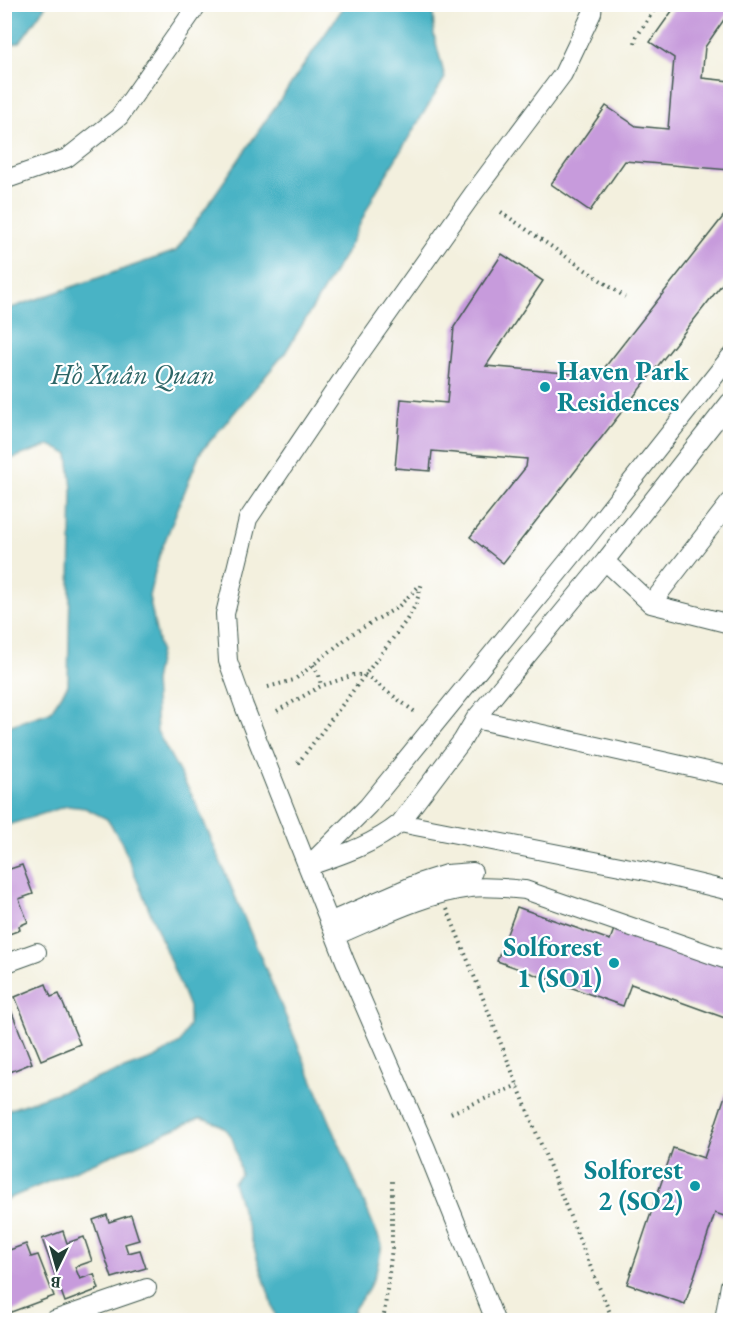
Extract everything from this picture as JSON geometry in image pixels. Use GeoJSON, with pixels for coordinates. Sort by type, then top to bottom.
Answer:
{"type":"FeatureCollection","features":[{"type":"Feature","properties":{"kind":"street"},"geometry":{"type":"LineString","coordinates":[[4,180],[67,158],[119,117],[198,4]]}},
{"type":"Feature","properties":{"kind":"street"},"geometry":{"type":"LineString","coordinates":[[495,1320],[426,1148],[332,929],[228,662],[225,614],[248,519],[356,358],[473,194],[563,74],[592,13],[593,4]]}},
{"type":"Feature","properties":{"kind":"street"},"geometry":{"type":"LineString","coordinates":[[308,866],[369,806],[730,357]]}},
{"type":"Feature","properties":{"kind":"street"},"geometry":{"type":"LineString","coordinates":[[308,866],[361,847],[388,833],[400,823],[462,741],[475,719],[605,561],[730,402]]}},
{"type":"Feature","properties":{"kind":"street"},"geometry":{"type":"LineString","coordinates":[[651,604],[730,502]]}},
{"type":"Feature","properties":{"kind":"street"},"geometry":{"type":"LineString","coordinates":[[605,561],[651,604],[730,624]]}},
{"type":"Feature","properties":{"kind":"street"},"geometry":{"type":"LineString","coordinates":[[475,719],[730,776]]}},
{"type":"Feature","properties":{"kind":"street"},"geometry":{"type":"LineString","coordinates":[[400,823],[646,871],[730,891]]}},
{"type":"Feature","properties":{"kind":"street"},"geometry":{"type":"LineString","coordinates":[[332,929],[421,882],[446,874],[473,872]]}},
{"type":"Feature","properties":{"kind":"street"},"geometry":{"type":"LineString","coordinates":[[332,929],[429,897],[469,888],[495,887],[525,890],[730,961]]}},
{"type":"Feature","properties":{"kind":"street"},"geometry":{"type":"LineString","coordinates":[[4,964],[37,952]]}},
{"type":"Feature","properties":{"kind":"street"},"geometry":{"type":"LineString","coordinates":[[724,1320],[730,1285]]}},
{"type":"Feature","properties":{"kind":"street"},"geometry":{"type":"LineString","coordinates":[[54,1320],[147,1288]]}},
{"type":"Feature","properties":{"kind":"path"},"geometry":{"type":"LineString","coordinates":[[635,44],[637,36],[657,4]]}},
{"type":"Feature","properties":{"kind":"path"},"geometry":{"type":"LineString","coordinates":[[501,213],[626,297]]}},
{"type":"Feature","properties":{"kind":"path"},"geometry":{"type":"LineString","coordinates":[[268,687],[294,680],[352,633],[398,607],[422,583],[416,604],[406,621],[298,763]]}},
{"type":"Feature","properties":{"kind":"path"},"geometry":{"type":"LineString","coordinates":[[313,665],[319,675],[321,686]]}},
{"type":"Feature","properties":{"kind":"path"},"geometry":{"type":"LineString","coordinates":[[277,711],[321,686],[354,675],[365,675],[416,712]]}},
{"type":"Feature","properties":{"kind":"path"},"geometry":{"type":"LineString","coordinates":[[445,903],[578,1238],[613,1320]]}},
{"type":"Feature","properties":{"kind":"path"},"geometry":{"type":"LineString","coordinates":[[451,1113],[518,1085]]}},
{"type":"Feature","properties":{"kind":"path"},"geometry":{"type":"LineString","coordinates":[[382,1320],[390,1273],[392,1180]]}},
{"type":"Feature","properties":{"kind":"water"},"geometry":{"type":"Polygon","coordinates":[[[4,5],[46,5],[20,42],[5,47],[4,5]]]}},
{"type":"Feature","properties":{"kind":"water","name":"Hồ Xuân Quan"},"geometry":{"type":"Polygon","coordinates":[[[345,5],[433,5],[434,35],[445,78],[375,193],[346,253],[285,353],[200,453],[159,556],[149,596],[160,651],[154,681],[157,731],[195,801],[382,1245],[374,1277],[367,1292],[353,1311],[351,1320],[277,1320],[233,1182],[241,1174],[234,1144],[227,1131],[212,1121],[200,1118],[5,1200],[5,1111],[155,1058],[180,1043],[189,1025],[189,1007],[121,841],[107,819],[85,808],[67,806],[5,826],[5,727],[50,712],[68,685],[72,489],[68,454],[50,445],[5,461],[5,310],[176,251],[345,5]]]}},
{"type":"Feature","properties":{"kind":"building"},"geometry":{"type":"Polygon","coordinates":[[[677,4],[730,4],[730,11],[705,47],[702,78],[730,81],[730,170],[625,161],[590,211],[551,184],[606,106],[636,126],[668,129],[674,58],[650,42],[677,4]]]}},
{"type":"Feature","properties":{"kind":"building","name":"Haven Park Residences"},"geometry":{"type":"Polygon","coordinates":[[[730,208],[730,274],[503,563],[470,537],[526,467],[527,459],[432,451],[430,471],[395,468],[401,399],[447,403],[454,327],[502,254],[543,281],[486,366],[598,376],[730,208]]]}},
{"type":"Feature","properties":{"kind":"building"},"geometry":{"type":"Polygon","coordinates":[[[22,865],[33,894],[19,899],[28,922],[19,926],[20,930],[4,936],[4,871],[22,865]]]}},
{"type":"Feature","properties":{"kind":"building","name":"Solforest 1 (SO1)"},"geometry":{"type":"Polygon","coordinates":[[[517,907],[610,940],[616,924],[730,965],[730,1004],[725,1018],[631,984],[623,1006],[497,961],[517,907]]]}},
{"type":"Feature","properties":{"kind":"building"},"geometry":{"type":"Polygon","coordinates":[[[46,984],[51,997],[59,994],[80,1044],[41,1060],[15,997],[46,984]]]}},
{"type":"Feature","properties":{"kind":"building"},"geometry":{"type":"Polygon","coordinates":[[[5,995],[32,1063],[10,1072],[4,1058],[5,995]]]}},
{"type":"Feature","properties":{"kind":"building","name":"Solforest 2 (SO2)"},"geometry":{"type":"Polygon","coordinates":[[[730,1081],[730,1218],[715,1213],[685,1304],[627,1284],[673,1148],[704,1158],[730,1081]]]}},
{"type":"Feature","properties":{"kind":"building"},"geometry":{"type":"Polygon","coordinates":[[[107,1215],[109,1222],[131,1215],[139,1240],[125,1244],[128,1253],[140,1250],[146,1268],[112,1278],[93,1220],[107,1215]]]}},
{"type":"Feature","properties":{"kind":"building"},"geometry":{"type":"Polygon","coordinates":[[[63,1231],[67,1243],[84,1237],[92,1261],[75,1267],[80,1279],[94,1274],[99,1289],[65,1302],[42,1239],[63,1231]]]}},
{"type":"Feature","properties":{"kind":"building"},"geometry":{"type":"Polygon","coordinates":[[[26,1244],[31,1257],[38,1255],[54,1296],[6,1314],[4,1252],[26,1244]]]}},
{"type":"Feature","properties":{"kind":"place","name":"Haven Park Residences"},"geometry":{"type":"Point","coordinates":[545,387]}},
{"type":"Feature","properties":{"kind":"place","name":"Solforest 1 (SO1)"},"geometry":{"type":"Point","coordinates":[614,963]}},
{"type":"Feature","properties":{"kind":"place","name":"Solforest 2 (SO2)"},"geometry":{"type":"Point","coordinates":[695,1186]}}]}
